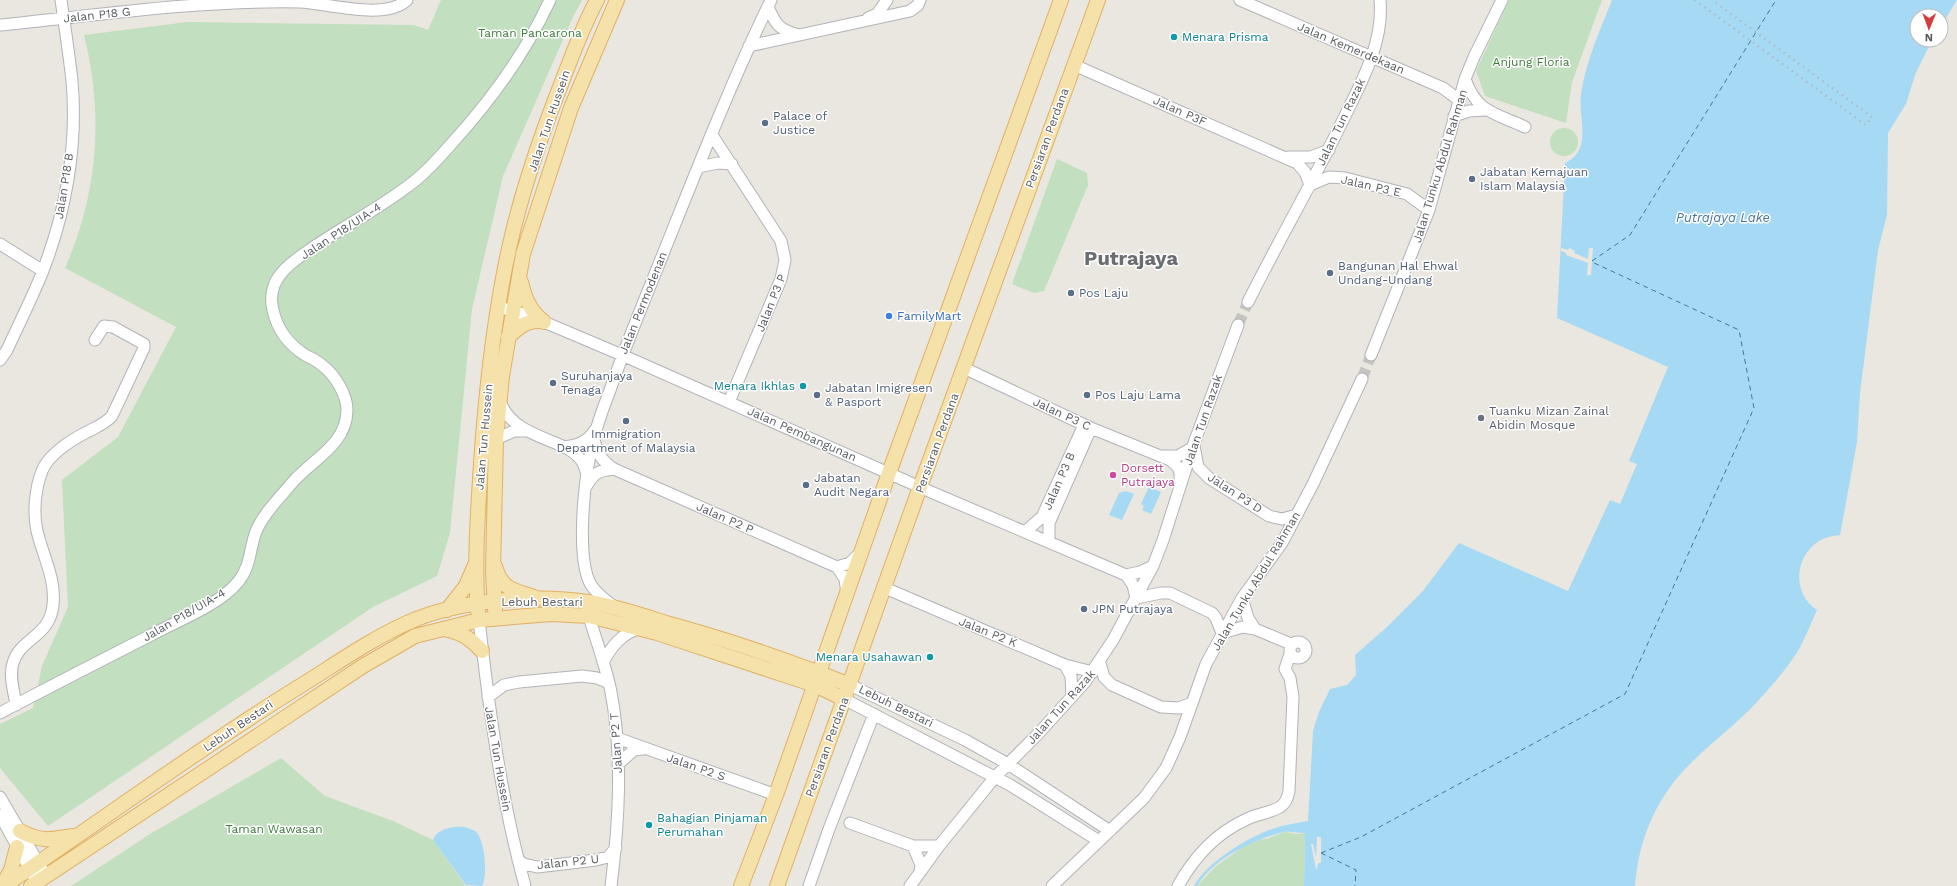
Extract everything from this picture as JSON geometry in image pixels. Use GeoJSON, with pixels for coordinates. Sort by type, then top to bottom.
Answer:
{"type":"FeatureCollection","features":[{"type":"Feature","properties":{"kind":"main road","name":"Jalan Tun Hussein"},"geometry":{"type":"LineString","coordinates":[[479,620],[478,510],[483,428],[498,307],[510,243],[551,109],[580,33],[597,0]]}},
{"type":"Feature","properties":{"kind":"main road","name":"Jalan Tun Hussein"},"geometry":{"type":"LineString","coordinates":[[496,618],[494,602],[494,545],[496,439],[501,404],[502,376],[523,254],[571,108],[617,0]]}},
{"type":"Feature","properties":{"kind":"main road"},"geometry":{"type":"LineString","coordinates":[[741,886],[776,795],[889,473],[1061,0]]}},
{"type":"Feature","properties":{"kind":"main road","name":"Persiaran Perdana"},"geometry":{"type":"LineString","coordinates":[[777,886],[920,487],[1098,0]]}},
{"type":"Feature","properties":{"kind":"main road"},"geometry":{"type":"LineString","coordinates":[[523,254],[521,282],[525,300],[541,321]]}},
{"type":"Feature","properties":{"kind":"main road"},"geometry":{"type":"LineString","coordinates":[[508,337],[521,325],[531,321],[541,321]]}},
{"type":"Feature","properties":{"kind":"main road"},"geometry":{"type":"LineString","coordinates":[[494,545],[496,566],[502,581],[512,590],[544,600]]}},
{"type":"Feature","properties":{"kind":"main road"},"geometry":{"type":"LineString","coordinates":[[447,610],[466,586],[478,559]]}},
{"type":"Feature","properties":{"kind":"main road","name":"Lebuh Bestari"},"geometry":{"type":"LineString","coordinates":[[2,886],[34,866],[276,701],[355,652],[408,623],[447,610],[478,603],[544,600],[588,602],[617,609],[719,638],[817,679],[844,699]]}},
{"type":"Feature","properties":{"kind":"main road","name":"Lebuh Bestari"},"geometry":{"type":"LineString","coordinates":[[38,881],[363,666],[415,636],[479,620],[551,614],[589,616],[640,628],[737,658],[817,679],[850,684]]}},
{"type":"Feature","properties":{"kind":"main road"},"geometry":{"type":"LineString","coordinates":[[442,629],[455,632],[469,638],[482,651]]}},
{"type":"Feature","properties":{"kind":"main road"},"geometry":{"type":"LineString","coordinates":[[20,831],[36,839],[46,841],[79,834]]}},
{"type":"Feature","properties":{"kind":"main road"},"geometry":{"type":"LineString","coordinates":[[2,886],[11,870],[17,847]]}},
{"type":"Feature","properties":{"kind":"street","name":"Jalan P18 B"},"geometry":{"type":"LineString","coordinates":[[0,360],[7,350],[43,271],[62,211],[69,169],[72,124],[72,82],[61,0]]}},
{"type":"Feature","properties":{"kind":"street","name":"Jalan P18 G"},"geometry":{"type":"LineString","coordinates":[[0,25],[184,6],[264,1],[305,2],[344,9],[384,9],[402,4],[407,0]]}},
{"type":"Feature","properties":{"kind":"street","name":"Jalan P18/UIA-4"},"geometry":{"type":"LineString","coordinates":[[0,713],[189,615],[222,596],[238,582],[249,563],[254,538],[264,517],[294,480],[313,464],[337,440],[344,426],[347,414],[347,398],[329,372],[323,366],[293,346],[280,331],[272,307],[271,298],[273,287],[280,275],[294,262],[328,237],[373,211],[408,187],[439,158],[470,123],[504,80],[522,53],[550,0]]}},
{"type":"Feature","properties":{"kind":"street"},"geometry":{"type":"LineString","coordinates":[[863,20],[877,14],[887,0]]}},
{"type":"Feature","properties":{"kind":"street"},"geometry":{"type":"LineString","coordinates":[[891,0],[897,9],[906,11]]}},
{"type":"Feature","properties":{"kind":"street"},"geometry":{"type":"LineString","coordinates":[[749,46],[834,29],[863,20],[906,11],[914,8],[920,0]]}},
{"type":"Feature","properties":{"kind":"street","name":"Jalan Kemerdekaan"},"geometry":{"type":"LineString","coordinates":[[1240,0],[1443,88],[1459,100]]}},
{"type":"Feature","properties":{"kind":"street","name":"Jalan Tun Razak"},"geometry":{"type":"LineString","coordinates":[[1248,302],[1329,150],[1372,58],[1379,32],[1380,0]]}},
{"type":"Feature","properties":{"kind":"street","name":"Jalan Tunku Abdul Rahman"},"geometry":{"type":"LineString","coordinates":[[1371,356],[1429,210],[1465,79],[1502,0]]}},
{"type":"Feature","properties":{"kind":"street"},"geometry":{"type":"LineString","coordinates":[[770,3],[774,22],[781,29],[799,36]]}},
{"type":"Feature","properties":{"kind":"street","name":"Jalan Permodenan"},"geometry":{"type":"LineString","coordinates":[[617,609],[599,596],[591,584],[585,565],[583,520],[590,456],[596,432],[622,355],[698,167],[749,46],[770,3]]}},
{"type":"Feature","properties":{"kind":"street","name":"Jalan P3F"},"geometry":{"type":"LineString","coordinates":[[1074,65],[1285,157],[1301,166],[1310,185]]}},
{"type":"Feature","properties":{"kind":"street"},"geometry":{"type":"LineString","coordinates":[[1465,79],[1474,99],[1486,110],[1525,127]]}},
{"type":"Feature","properties":{"kind":"street"},"geometry":{"type":"LineString","coordinates":[[1454,116],[1469,111],[1486,110]]}},
{"type":"Feature","properties":{"kind":"street","name":"Jalan P3 P"},"geometry":{"type":"LineString","coordinates":[[712,135],[781,241],[785,260],[781,279],[729,402]]}},
{"type":"Feature","properties":{"kind":"street","name":"Jalan P3F"},"geometry":{"type":"LineString","coordinates":[[1285,157],[1310,157],[1329,150]]}},
{"type":"Feature","properties":{"kind":"street"},"geometry":{"type":"LineString","coordinates":[[698,167],[718,163],[732,164]]}},
{"type":"Feature","properties":{"kind":"street","name":"Jalan P3 E"},"geometry":{"type":"LineString","coordinates":[[1310,185],[1329,176],[1350,179],[1407,194],[1421,202],[1429,210]]}},
{"type":"Feature","properties":{"kind":"street"},"geometry":{"type":"LineString","coordinates":[[0,244],[43,271]]}},
{"type":"Feature","properties":{"kind":"street","name":"Jalan Pembangunan"},"geometry":{"type":"LineString","coordinates":[[498,307],[541,321],[622,355],[920,487],[1126,575]]}},
{"type":"Feature","properties":{"kind":"street","name":"Jalan Tun Razak"},"geometry":{"type":"LineString","coordinates":[[910,886],[938,846],[995,777],[1072,697],[1100,663],[1153,566],[1170,521],[1193,446],[1238,325]]}},
{"type":"Feature","properties":{"kind":"street"},"geometry":{"type":"LineString","coordinates":[[16,705],[12,680],[13,663],[16,655],[23,647],[47,625],[53,605],[53,583],[37,530],[35,513],[37,491],[42,471],[53,456],[71,442],[106,423],[112,416],[144,348],[144,344],[110,326],[104,326],[95,340]]}},
{"type":"Feature","properties":{"kind":"street","name":"Jalan P3 C"},"geometry":{"type":"LineString","coordinates":[[964,368],[1088,426],[1162,456],[1178,466],[1181,471],[1180,486]]}},
{"type":"Feature","properties":{"kind":"street","name":"Jalan Tunku Abdul Rahman"},"geometry":{"type":"LineString","coordinates":[[1052,886],[1144,798],[1166,768],[1206,664],[1242,598],[1274,556],[1316,478],[1362,380]]}},
{"type":"Feature","properties":{"kind":"street"},"geometry":{"type":"LineString","coordinates":[[501,404],[508,417],[525,431],[562,447],[574,454],[583,462],[587,482]]}},
{"type":"Feature","properties":{"kind":"street","name":"Jalan P3 B"},"geometry":{"type":"LineString","coordinates":[[1026,531],[1042,518],[1088,426]]}},
{"type":"Feature","properties":{"kind":"street","name":"Jalan P3 B"},"geometry":{"type":"LineString","coordinates":[[1049,541],[1049,523],[1088,426]]}},
{"type":"Feature","properties":{"kind":"street"},"geometry":{"type":"LineString","coordinates":[[496,439],[514,431],[525,431]]}},
{"type":"Feature","properties":{"kind":"street"},"geometry":{"type":"LineString","coordinates":[[562,447],[574,446],[581,443],[596,432]]}},
{"type":"Feature","properties":{"kind":"street","name":"Jalan P2 P"},"geometry":{"type":"LineString","coordinates":[[596,432],[598,452],[603,461],[614,469],[837,567]]}},
{"type":"Feature","properties":{"kind":"street","name":"Jalan P3 C"},"geometry":{"type":"LineString","coordinates":[[1162,456],[1178,456],[1193,446]]}},
{"type":"Feature","properties":{"kind":"street","name":"Jalan P3 D"},"geometry":{"type":"LineString","coordinates":[[1193,446],[1198,467],[1209,478],[1269,516],[1282,519],[1296,515]]}},
{"type":"Feature","properties":{"kind":"street"},"geometry":{"type":"LineString","coordinates":[[587,482],[592,475],[598,472],[614,469]]}},
{"type":"Feature","properties":{"kind":"street"},"geometry":{"type":"LineString","coordinates":[[847,595],[845,579],[837,567],[850,563],[862,552]]}},
{"type":"Feature","properties":{"kind":"street"},"geometry":{"type":"LineString","coordinates":[[1153,566],[1140,572],[1126,575],[1133,585],[1136,598],[1161,592],[1170,593],[1212,613],[1216,618],[1222,634],[1243,627],[1255,629],[1294,652],[1290,678],[1293,697],[1288,795],[1283,804],[1275,810],[1246,819],[1218,836],[1194,861],[1178,886]]}},
{"type":"Feature","properties":{"kind":"street","name":"Jalan P2 K"},"geometry":{"type":"LineString","coordinates":[[885,588],[1065,665],[1093,672]]}},
{"type":"Feature","properties":{"kind":"street"},"geometry":{"type":"LineString","coordinates":[[1242,598],[1248,618],[1255,629]]}},
{"type":"Feature","properties":{"kind":"street","name":"Jalan P2 T"},"geometry":{"type":"LineString","coordinates":[[588,602],[589,616],[609,683],[617,738],[618,764],[616,848],[611,886]]}},
{"type":"Feature","properties":{"kind":"street","name":"Jalan Tun Hussein"},"geometry":{"type":"LineString","coordinates":[[479,620],[495,748],[518,860],[525,886]]}},
{"type":"Feature","properties":{"kind":"street"},"geometry":{"type":"LineString","coordinates":[[603,662],[620,638],[640,628]]}},
{"type":"Feature","properties":{"kind":"street"},"geometry":{"type":"LineString","coordinates":[[1100,663],[1104,677],[1112,685],[1162,707],[1179,708],[1192,703]]}},
{"type":"Feature","properties":{"kind":"street"},"geometry":{"type":"LineString","coordinates":[[1065,665],[1071,676],[1072,697]]}},
{"type":"Feature","properties":{"kind":"street"},"geometry":{"type":"LineString","coordinates":[[488,698],[504,685],[519,682],[582,676],[597,678],[609,683]]}},
{"type":"Feature","properties":{"kind":"street","name":"Lebuh Bestari"},"geometry":{"type":"LineString","coordinates":[[850,684],[965,740],[1008,764],[1110,831]]}},
{"type":"Feature","properties":{"kind":"street","name":"Lebuh Bestari"},"geometry":{"type":"LineString","coordinates":[[844,699],[995,777],[1099,841]]}},
{"type":"Feature","properties":{"kind":"street"},"geometry":{"type":"LineString","coordinates":[[809,886],[829,829],[874,714]]}},
{"type":"Feature","properties":{"kind":"street","name":"Jalan P2 S"},"geometry":{"type":"LineString","coordinates":[[617,738],[776,795]]}},
{"type":"Feature","properties":{"kind":"street"},"geometry":{"type":"LineString","coordinates":[[618,764],[634,750],[643,748]]}},
{"type":"Feature","properties":{"kind":"street"},"geometry":{"type":"LineString","coordinates":[[0,797],[20,831],[34,866],[38,881]]}},
{"type":"Feature","properties":{"kind":"street"},"geometry":{"type":"LineString","coordinates":[[0,815],[17,847],[34,866]]}},
{"type":"Feature","properties":{"kind":"street"},"geometry":{"type":"LineString","coordinates":[[850,823],[913,846],[938,846]]}},
{"type":"Feature","properties":{"kind":"street"},"geometry":{"type":"LineString","coordinates":[[913,846],[921,866],[920,872]]}},
{"type":"Feature","properties":{"kind":"street","name":"Jalan P2 U"},"geometry":{"type":"LineString","coordinates":[[518,860],[524,864],[537,867],[596,860],[608,857],[616,848]]}},
{"type":"Feature","properties":{"kind":"green space","name":"Taman Pancarona"},"geometry":{"type":"Polygon","coordinates":[[[441,0],[582,0],[573,17],[503,176],[472,309],[450,533],[437,576],[373,607],[48,826],[0,768],[0,724],[33,708],[42,666],[68,607],[62,480],[118,437],[176,327],[65,268],[85,211],[91,182],[94,153],[94,95],[84,35],[188,22],[414,25],[428,30],[441,0]]]}},
{"type":"Feature","properties":{"kind":"green space","name":"Anjung Floria"},"geometry":{"type":"Polygon","coordinates":[[[1509,0],[1602,0],[1572,82],[1566,123],[1485,96],[1476,71],[1509,0]]]}},
{"type":"Feature","properties":{"kind":"green space"},"geometry":{"type":"Polygon","coordinates":[[[1564,128],[1574,132],[1578,142],[1574,152],[1564,156],[1554,152],[1550,142],[1554,132],[1564,128]]]}},
{"type":"Feature","properties":{"kind":"green space"},"geometry":{"type":"Polygon","coordinates":[[[1057,159],[1087,173],[1088,185],[1044,291],[1034,293],[1012,284],[1057,159]]]}},
{"type":"Feature","properties":{"kind":"green space","name":"Taman Wawasan"},"geometry":{"type":"Polygon","coordinates":[[[281,758],[325,796],[393,821],[433,840],[466,886],[71,886],[150,834],[281,758]]]}},
{"type":"Feature","properties":{"kind":"green space"},"geometry":{"type":"Polygon","coordinates":[[[1285,832],[1297,834],[1305,833],[1304,886],[1197,886],[1215,867],[1241,848],[1256,840],[1266,839],[1285,832]]]}},
{"type":"Feature","properties":{"kind":"water","name":"Putrajaya Lake"},"geometry":{"type":"Polygon","coordinates":[[[1612,0],[1957,0],[1949,13],[1949,8],[1909,8],[1909,48],[1928,48],[1915,75],[1906,104],[1888,133],[1887,215],[1878,250],[1860,393],[1857,442],[1840,535],[1819,541],[1805,556],[1801,566],[1799,576],[1803,595],[1817,610],[1804,639],[1790,663],[1757,702],[1692,762],[1669,789],[1652,818],[1646,834],[1637,868],[1635,886],[1304,886],[1305,833],[1284,832],[1260,839],[1224,858],[1204,876],[1197,886],[1194,886],[1208,868],[1228,852],[1251,838],[1272,829],[1308,821],[1313,731],[1319,712],[1330,689],[1347,685],[1356,675],[1355,655],[1388,626],[1422,592],[1459,543],[1568,591],[1610,500],[1620,504],[1637,464],[1629,461],[1668,367],[1557,318],[1565,163],[1574,157],[1582,142],[1581,94],[1586,70],[1612,0]]]}},
{"type":"Feature","properties":{"kind":"water"},"geometry":{"type":"Polygon","coordinates":[[[1149,487],[1161,492],[1151,514],[1142,510],[1144,506],[1141,504],[1149,487]]]}},
{"type":"Feature","properties":{"kind":"water"},"geometry":{"type":"Polygon","coordinates":[[[1126,491],[1134,494],[1122,520],[1109,515],[1119,493],[1126,491]]]}},
{"type":"Feature","properties":{"kind":"water"},"geometry":{"type":"Polygon","coordinates":[[[453,827],[461,827],[475,831],[481,841],[485,866],[484,881],[482,886],[466,885],[433,840],[439,832],[453,827]]]}},
{"type":"Feature","properties":{"kind":"pier"},"geometry":{"type":"Polygon","coordinates":[[[1561,248],[1568,250],[1569,248],[1575,251],[1574,253],[1588,259],[1589,248],[1593,248],[1591,275],[1587,275],[1588,263],[1566,255],[1566,253],[1561,251],[1561,248]]]}},
{"type":"Feature","properties":{"kind":"pier"},"geometry":{"type":"Polygon","coordinates":[[[1317,837],[1321,837],[1321,863],[1318,863],[1316,869],[1311,844],[1313,844],[1316,857],[1317,837]]]}},
{"type":"Feature","properties":{"kind":"ferry route"},"geometry":{"type":"LineString","coordinates":[[1592,261],[1630,235],[1776,0]]}},
{"type":"Feature","properties":{"kind":"ferry route"},"geometry":{"type":"LineString","coordinates":[[1321,853],[1361,837],[1625,694],[1754,408],[1739,330],[1592,262]]}},
{"type":"Feature","properties":{"kind":"ferry route"},"geometry":{"type":"LineString","coordinates":[[1321,853],[1356,870],[1355,886]]}},
{"type":"Feature","properties":{"kind":"tunnel"},"geometry":{"type":"LineString","coordinates":[[1238,325],[1248,302]]}},
{"type":"Feature","properties":{"kind":"tunnel"},"geometry":{"type":"LineString","coordinates":[[1362,379],[1371,355]]}},
{"type":"Feature","properties":{"kind":"railway"},"geometry":{"type":"LineString","coordinates":[[1695,0],[1866,125],[1872,117],[1712,0]]}},
{"type":"Feature","properties":{"kind":"place","name":"Menara Prisma"},"geometry":{"type":"Point","coordinates":[1174,37]}},
{"type":"Feature","properties":{"kind":"place","name":"Palace of Justice"},"geometry":{"type":"Point","coordinates":[765,123]}},
{"type":"Feature","properties":{"kind":"place","name":"Jabatan Kemajuan Islam Malaysia"},"geometry":{"type":"Point","coordinates":[1472,179]}},
{"type":"Feature","properties":{"kind":"place","name":"Bangunan Hal Ehwal Undang-Undang"},"geometry":{"type":"Point","coordinates":[1330,273]}},
{"type":"Feature","properties":{"kind":"place","name":"Pos Laju"},"geometry":{"type":"Point","coordinates":[1071,293]}},
{"type":"Feature","properties":{"kind":"place","name":"FamilyMart"},"geometry":{"type":"Point","coordinates":[889,316]}},
{"type":"Feature","properties":{"kind":"place","name":"Suruhanjaya Tenaga"},"geometry":{"type":"Point","coordinates":[553,383]}},
{"type":"Feature","properties":{"kind":"place","name":"Menara Ikhlas"},"geometry":{"type":"Point","coordinates":[803,386]}},
{"type":"Feature","properties":{"kind":"place","name":"Jabatan Imigresen & Pasport"},"geometry":{"type":"Point","coordinates":[817,395]}},
{"type":"Feature","properties":{"kind":"place","name":"Pos Laju Lama"},"geometry":{"type":"Point","coordinates":[1087,395]}},
{"type":"Feature","properties":{"kind":"place","name":"Tuanku Mizan Zainal Abidin Mosque"},"geometry":{"type":"Point","coordinates":[1481,418]}},
{"type":"Feature","properties":{"kind":"place","name":"Immigration Department of Malaysia"},"geometry":{"type":"Point","coordinates":[626,421]}},
{"type":"Feature","properties":{"kind":"place","name":"Dorsett Putrajaya"},"geometry":{"type":"Point","coordinates":[1113,475]}},
{"type":"Feature","properties":{"kind":"place","name":"Jabatan Audit Negara"},"geometry":{"type":"Point","coordinates":[806,485]}},
{"type":"Feature","properties":{"kind":"place","name":"JPN Putrajaya"},"geometry":{"type":"Point","coordinates":[1084,609]}},
{"type":"Feature","properties":{"kind":"place","name":"Menara Usahawan"},"geometry":{"type":"Point","coordinates":[930,657]}},
{"type":"Feature","properties":{"kind":"place","name":"Bahagian Pinjaman Perumahan"},"geometry":{"type":"Point","coordinates":[649,825]}},
{"type":"Feature","properties":{"kind":"district","name":"Putrajaya"},"geometry":{"type":"Point","coordinates":[1131,258]}}]}
